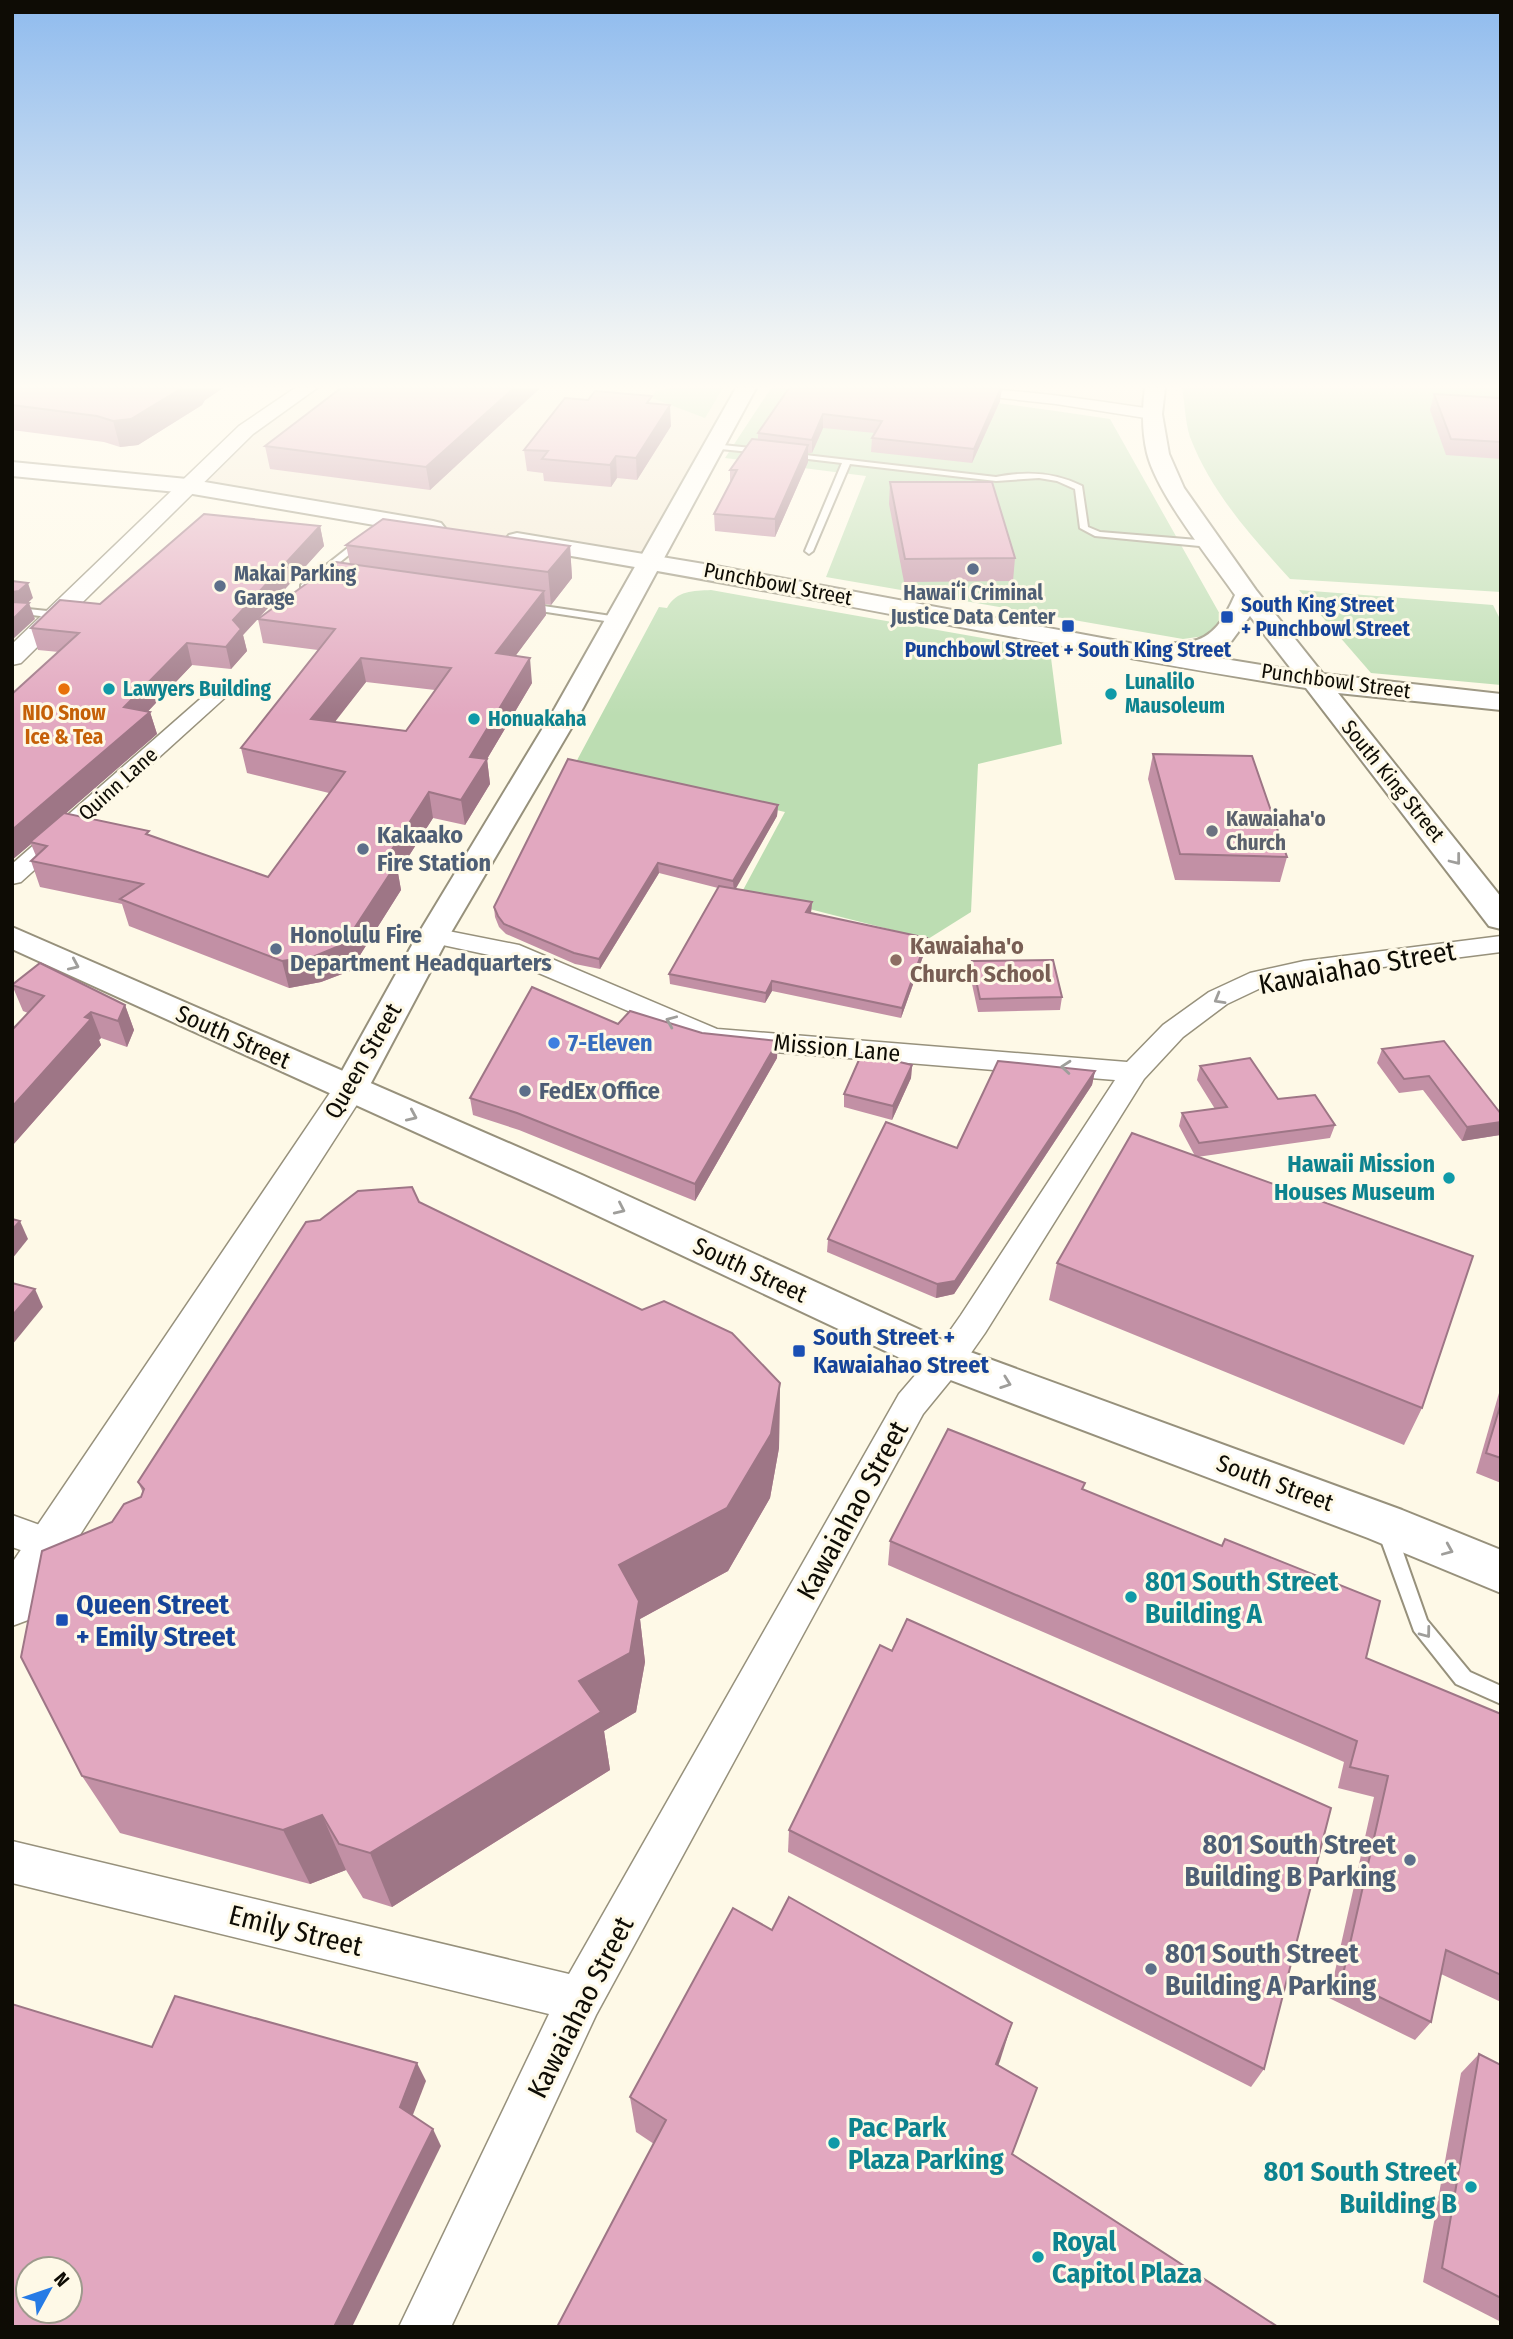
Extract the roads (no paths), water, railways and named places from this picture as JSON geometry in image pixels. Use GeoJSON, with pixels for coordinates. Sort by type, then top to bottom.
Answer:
{"type":"FeatureCollection","features":[{"type":"Feature","properties":{"kind":"main road"},"geometry":{"type":"LineString","coordinates":[[242,497],[381,525],[461,532]]}},
{"type":"Feature","properties":{"kind":"main road","name":"Queen Street"},"geometry":{"type":"LineString","coordinates":[[350,1089],[433,936],[618,620],[685,497]]}},
{"type":"Feature","properties":{"kind":"main road","name":"South King Street"},"geometry":{"type":"LineString","coordinates":[[1179,497],[1210,544],[1312,681],[1501,919]]}},
{"type":"Feature","properties":{"kind":"main road","name":"Punchbowl Street"},"geometry":{"type":"LineString","coordinates":[[501,538],[651,560],[1312,681],[1501,702]]}},
{"type":"Feature","properties":{"kind":"main road"},"geometry":{"type":"LineString","coordinates":[[1140,651],[1183,651],[1220,638],[1233,627],[1247,595]]}},
{"type":"Feature","properties":{"kind":"main road","name":"South Street"},"geometry":{"type":"LineString","coordinates":[[12,937],[568,1185],[947,1361],[1385,1524],[1501,1572]]}},
{"type":"Feature","properties":{"kind":"street"},"geometry":{"type":"LineString","coordinates":[[12,658],[176,497]]}},
{"type":"Feature","properties":{"kind":"street","name":"Quinn Lane"},"geometry":{"type":"LineString","coordinates":[[12,877],[222,690]]}},
{"type":"Feature","properties":{"kind":"street","name":"Mission Lane"},"geometry":{"type":"LineString","coordinates":[[433,936],[510,951],[713,1038],[1134,1072]]}},
{"type":"Feature","properties":{"kind":"street","name":"Kawaiahao Street"},"geometry":{"type":"LineString","coordinates":[[424,2327],[580,1999],[911,1405],[947,1361],[1134,1072],[1173,1031],[1218,998],[1259,979],[1304,969],[1501,944]]}},
{"type":"Feature","properties":{"kind":"street","name":"Queen Street"},"geometry":{"type":"LineString","coordinates":[[12,1605],[41,1541],[350,1089]]}},
{"type":"Feature","properties":{"kind":"street","name":"Emily Street"},"geometry":{"type":"LineString","coordinates":[[12,1861],[580,1999]]}},
{"type":"Feature","properties":{"kind":"lane"},"geometry":{"type":"LineString","coordinates":[[809,551],[832,497]]}},
{"type":"Feature","properties":{"kind":"lane"},"geometry":{"type":"LineString","coordinates":[[1080,497],[1084,528],[1098,534],[1210,544]]}},
{"type":"Feature","properties":{"kind":"lane"},"geometry":{"type":"LineString","coordinates":[[297,593],[367,537]]}},
{"type":"Feature","properties":{"kind":"lane"},"geometry":{"type":"LineString","coordinates":[[316,577],[329,579]]}},
{"type":"Feature","properties":{"kind":"lane"},"geometry":{"type":"LineString","coordinates":[[519,606],[618,620]]}},
{"type":"Feature","properties":{"kind":"lane"},"geometry":{"type":"LineString","coordinates":[[19,611],[57,615]]}},
{"type":"Feature","properties":{"kind":"lane"},"geometry":{"type":"LineString","coordinates":[[1385,1524],[1420,1625],[1463,1678],[1501,1695]]}},
{"type":"Feature","properties":{"kind":"place","name":"Hawaiʻi Criminal Justice Data Center"},"geometry":{"type":"Point","coordinates":[973,569]}},
{"type":"Feature","properties":{"kind":"place","name":"Makai Parking Garage"},"geometry":{"type":"Point","coordinates":[220,586]}},
{"type":"Feature","properties":{"kind":"place","name":"South King Street + Punchbowl Street"},"geometry":{"type":"Point","coordinates":[1227,617]}},
{"type":"Feature","properties":{"kind":"place","name":"Punchbowl Street + South King Street"},"geometry":{"type":"Point","coordinates":[1068,626]}},
{"type":"Feature","properties":{"kind":"place","name":"NIO Snow Ice & Tea"},"geometry":{"type":"Point","coordinates":[64,689]}},
{"type":"Feature","properties":{"kind":"place","name":"Lawyers Building"},"geometry":{"type":"Point","coordinates":[109,689]}},
{"type":"Feature","properties":{"kind":"place","name":"Lunalilo Mausoleum"},"geometry":{"type":"Point","coordinates":[1111,694]}},
{"type":"Feature","properties":{"kind":"place","name":"Honuakaha"},"geometry":{"type":"Point","coordinates":[474,719]}},
{"type":"Feature","properties":{"kind":"place","name":"Kawaiaha'o Church"},"geometry":{"type":"Point","coordinates":[1212,831]}},
{"type":"Feature","properties":{"kind":"place","name":"Kakaako Fire Station"},"geometry":{"type":"Point","coordinates":[363,849]}},
{"type":"Feature","properties":{"kind":"place","name":"Honolulu Fire Department Headquarters"},"geometry":{"type":"Point","coordinates":[276,949]}},
{"type":"Feature","properties":{"kind":"place","name":"Kawaiaha'o Church School"},"geometry":{"type":"Point","coordinates":[896,960]}},
{"type":"Feature","properties":{"kind":"place","name":"7-Eleven"},"geometry":{"type":"Point","coordinates":[554,1043]}},
{"type":"Feature","properties":{"kind":"place","name":"FedEx Office"},"geometry":{"type":"Point","coordinates":[525,1091]}},
{"type":"Feature","properties":{"kind":"place","name":"Hawaii Mission Houses Museum"},"geometry":{"type":"Point","coordinates":[1449,1178]}},
{"type":"Feature","properties":{"kind":"place","name":"South Street + Kawaiahao Street"},"geometry":{"type":"Point","coordinates":[799,1351]}},
{"type":"Feature","properties":{"kind":"place","name":"801 South Street Building A"},"geometry":{"type":"Point","coordinates":[1131,1597]}},
{"type":"Feature","properties":{"kind":"place","name":"Queen Street + Emily Street"},"geometry":{"type":"Point","coordinates":[62,1620]}},
{"type":"Feature","properties":{"kind":"place","name":"801 South Street Building B Parking"},"geometry":{"type":"Point","coordinates":[1410,1860]}},
{"type":"Feature","properties":{"kind":"place","name":"801 South Street Building A Parking"},"geometry":{"type":"Point","coordinates":[1151,1969]}},
{"type":"Feature","properties":{"kind":"place","name":"Pac Park Plaza Parking"},"geometry":{"type":"Point","coordinates":[834,2143]}},
{"type":"Feature","properties":{"kind":"place","name":"801 South Street Building B"},"geometry":{"type":"Point","coordinates":[1471,2187]}},
{"type":"Feature","properties":{"kind":"place","name":"Royal Capitol Plaza"},"geometry":{"type":"Point","coordinates":[1038,2257]}}]}
